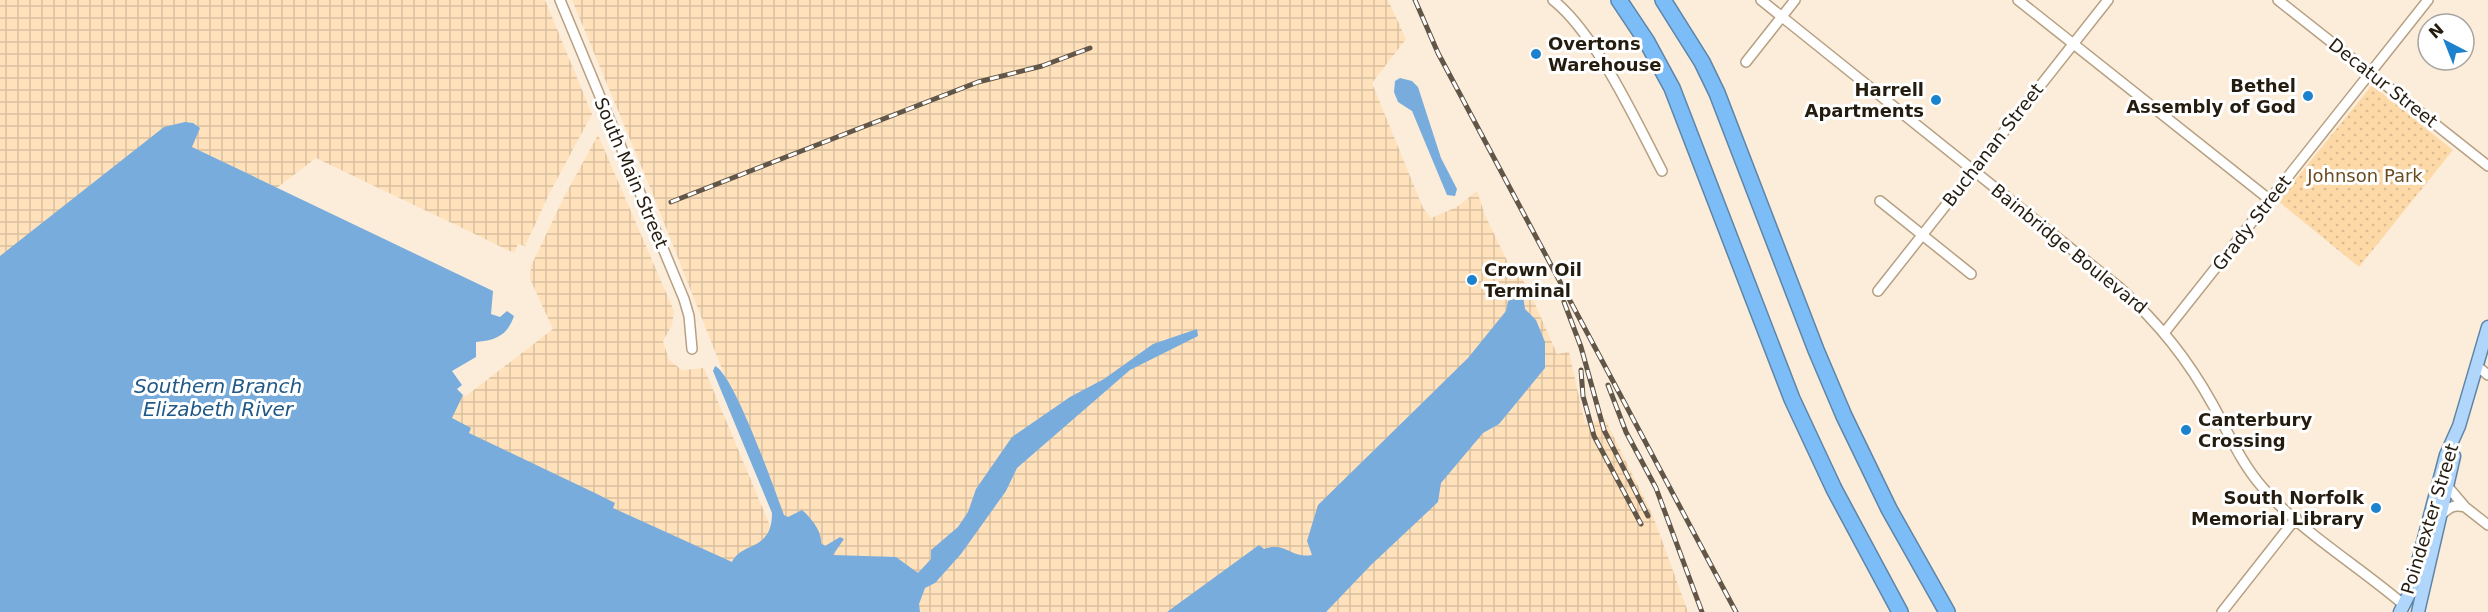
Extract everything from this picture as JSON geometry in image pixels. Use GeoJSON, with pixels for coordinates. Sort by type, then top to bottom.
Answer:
{"type":"FeatureCollection","features":[{"type":"Feature","properties":{"kind":"highway"},"geometry":{"type":"LineString","coordinates":[[1619,0],[1647,42],[1672,88],[1792,399],[1839,498],[1900,612]]}},
{"type":"Feature","properties":{"kind":"highway"},"geometry":{"type":"LineString","coordinates":[[1663,0],[1702,62],[1717,93],[1816,350],[1865,461],[1947,612]]}},
{"type":"Feature","properties":{"kind":"main road","name":"Poindexter Street"},"geometry":{"type":"LineString","coordinates":[[2418,612],[2448,487],[2459,426],[2488,327]]}},
{"type":"Feature","properties":{"kind":"main road","name":"Poindexter Street"},"geometry":{"type":"LineString","coordinates":[[2405,610],[2446,455],[2459,426]]}},
{"type":"Feature","properties":{"kind":"street","name":"South Main Street"},"geometry":{"type":"LineString","coordinates":[[560,0],[684,298],[689,316],[692,349]]}},
{"type":"Feature","properties":{"kind":"street"},"geometry":{"type":"LineString","coordinates":[[1553,0],[1584,36],[1621,93],[1662,171]]}},
{"type":"Feature","properties":{"kind":"street","name":"Bainbridge Boulevard"},"geometry":{"type":"LineString","coordinates":[[1761,0],[2120,288],[2156,321],[2203,388],[2245,466],[2271,497],[2405,610]]}},
{"type":"Feature","properties":{"kind":"street"},"geometry":{"type":"LineString","coordinates":[[1746,62],[1795,0]]}},
{"type":"Feature","properties":{"kind":"street"},"geometry":{"type":"LineString","coordinates":[[2018,0],[2270,200]]}},
{"type":"Feature","properties":{"kind":"street","name":"Buchanan Street"},"geometry":{"type":"LineString","coordinates":[[1878,291],[2108,0]]}},
{"type":"Feature","properties":{"kind":"street","name":"Decatur Street"},"geometry":{"type":"LineString","coordinates":[[2278,0],[2488,166]]}},
{"type":"Feature","properties":{"kind":"street","name":"Grady Street"},"geometry":{"type":"LineString","coordinates":[[2164,333],[2428,0]]}},
{"type":"Feature","properties":{"kind":"street"},"geometry":{"type":"LineString","coordinates":[[1880,201],[1971,274]]}},
{"type":"Feature","properties":{"kind":"street"},"geometry":{"type":"LineString","coordinates":[[2477,366],[2488,375]]}},
{"type":"Feature","properties":{"kind":"street"},"geometry":{"type":"LineString","coordinates":[[2448,487],[2465,507],[2488,525]]}},
{"type":"Feature","properties":{"kind":"street"},"geometry":{"type":"LineString","coordinates":[[2442,514],[2450,507],[2465,507]]}},
{"type":"Feature","properties":{"kind":"street"},"geometry":{"type":"LineString","coordinates":[[2223,612],[2296,518]]}},
{"type":"Feature","properties":{"kind":"shaded area"},"geometry":{"type":"Polygon","coordinates":[[[0,0],[545,0],[592,114],[550,192],[525,246],[518,244],[514,253],[316,158],[177,264],[0,374],[0,0]]]}},
{"type":"Feature","properties":{"kind":"shaded area"},"geometry":{"type":"Polygon","coordinates":[[[572,0],[1388,0],[1406,39],[1372,83],[1423,208],[1431,218],[1457,207],[1477,191],[1485,215],[1514,275],[1520,276],[1528,288],[1557,354],[1569,352],[1585,424],[1605,419],[1653,516],[1688,612],[491,612],[429,463],[463,395],[466,396],[553,329],[530,279],[531,266],[564,197],[598,135],[674,311],[672,325],[663,341],[669,360],[682,370],[704,368],[771,528],[783,523],[647,180],[572,0]]]}},
{"type":"Feature","properties":{"kind":"green space","name":"Johnson Park"},"geometry":{"type":"Polygon","coordinates":[[[2372,85],[2453,150],[2359,267],[2278,201],[2372,85]]]}},
{"type":"Feature","properties":{"kind":"water"},"geometry":{"type":"Polygon","coordinates":[[[1400,78],[1412,81],[1418,87],[1441,158],[1457,189],[1455,196],[1447,195],[1412,111],[1398,102],[1394,92],[1395,81],[1400,78]]]}},
{"type":"Feature","properties":{"kind":"water","name":"Southern Branch Elizabeth River"},"geometry":{"type":"Polygon","coordinates":[[[185,122],[193,123],[200,128],[192,147],[493,291],[491,314],[500,317],[507,311],[514,316],[511,323],[500,336],[476,342],[476,357],[452,371],[462,385],[457,389],[463,395],[452,418],[471,428],[469,433],[615,503],[613,508],[732,562],[742,551],[762,540],[767,534],[771,525],[772,513],[713,371],[715,366],[733,389],[743,410],[784,515],[788,517],[802,510],[815,525],[820,534],[821,543],[825,546],[840,537],[844,539],[833,555],[896,557],[918,573],[931,559],[931,550],[958,527],[968,512],[976,489],[1012,437],[1070,397],[1104,379],[1153,344],[1197,329],[1198,336],[1130,370],[1017,468],[1006,491],[961,554],[935,583],[925,588],[919,604],[920,612],[0,612],[0,256],[164,127],[185,122]]]}},
{"type":"Feature","properties":{"kind":"water"},"geometry":{"type":"Polygon","coordinates":[[[1523,295],[1525,309],[1536,320],[1545,342],[1545,368],[1499,424],[1483,433],[1441,483],[1438,502],[1371,565],[1326,612],[1167,612],[1259,545],[1264,549],[1278,547],[1299,555],[1312,555],[1307,541],[1318,505],[1468,358],[1506,311],[1508,301],[1523,295]]]}},
{"type":"Feature","properties":{"kind":"railway"},"geometry":{"type":"LineString","coordinates":[[1415,0],[1438,53],[1736,612]]}},
{"type":"Feature","properties":{"kind":"railway"},"geometry":{"type":"LineString","coordinates":[[671,202],[978,82],[1042,66],[1090,48]]}},
{"type":"Feature","properties":{"kind":"railway"},"geometry":{"type":"LineString","coordinates":[[1564,302],[1581,347],[1604,430],[1648,516]]}},
{"type":"Feature","properties":{"kind":"railway"},"geometry":{"type":"LineString","coordinates":[[1581,370],[1583,396],[1594,436],[1641,524]]}},
{"type":"Feature","properties":{"kind":"railway"},"geometry":{"type":"LineString","coordinates":[[1608,385],[1626,432],[1656,488],[1702,612]]}},
{"type":"Feature","properties":{"kind":"place","name":"Overtons Warehouse"},"geometry":{"type":"Point","coordinates":[1536,54]}},
{"type":"Feature","properties":{"kind":"place","name":"Bethel Assembly of God"},"geometry":{"type":"Point","coordinates":[2308,96]}},
{"type":"Feature","properties":{"kind":"place","name":"Harrell Apartments"},"geometry":{"type":"Point","coordinates":[1936,100]}},
{"type":"Feature","properties":{"kind":"place","name":"Crown Oil Terminal"},"geometry":{"type":"Point","coordinates":[1472,280]}},
{"type":"Feature","properties":{"kind":"place","name":"Canterbury Crossing"},"geometry":{"type":"Point","coordinates":[2186,430]}},
{"type":"Feature","properties":{"kind":"place","name":"South Norfolk Memorial Library"},"geometry":{"type":"Point","coordinates":[2376,508]}}]}
